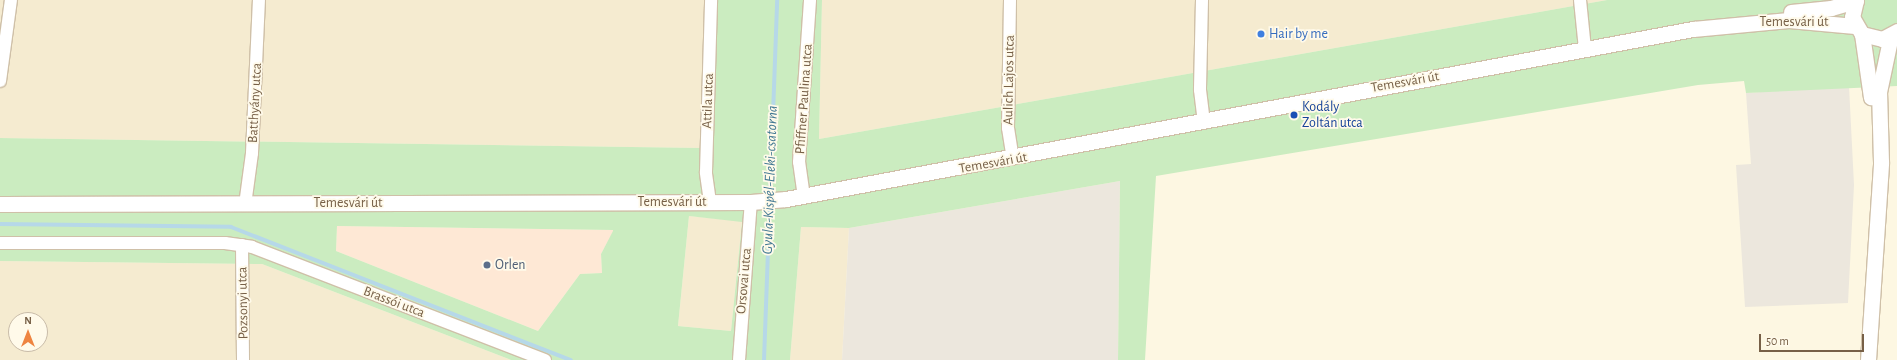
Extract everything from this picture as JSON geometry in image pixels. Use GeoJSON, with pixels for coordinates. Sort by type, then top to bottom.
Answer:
{"type":"FeatureCollection","features":[{"type":"Feature","properties":{"kind":"street"},"geometry":{"type":"LineString","coordinates":[[0,81],[11,0]]}},
{"type":"Feature","properties":{"kind":"street","name":"Batthyány utca"},"geometry":{"type":"LineString","coordinates":[[245,205],[252,153],[259,0]]}},
{"type":"Feature","properties":{"kind":"street","name":"Attila utca"},"geometry":{"type":"LineString","coordinates":[[710,202],[706,172],[711,0]]}},
{"type":"Feature","properties":{"kind":"street","name":"Pfiffner Paulina utca"},"geometry":{"type":"LineString","coordinates":[[804,197],[799,162],[810,0]]}},
{"type":"Feature","properties":{"kind":"street","name":"Aulich Lajos utca"},"geometry":{"type":"LineString","coordinates":[[1010,0],[1008,128],[1013,159]]}},
{"type":"Feature","properties":{"kind":"street"},"geometry":{"type":"LineString","coordinates":[[1202,0],[1200,90],[1204,123]]}},
{"type":"Feature","properties":{"kind":"street"},"geometry":{"type":"LineString","coordinates":[[1580,0],[1585,49]]}},
{"type":"Feature","properties":{"kind":"street"},"geometry":{"type":"LineString","coordinates":[[1856,0],[1852,13],[1859,30],[1869,64],[1873,161],[1878,173]]}},
{"type":"Feature","properties":{"kind":"street","name":"Temesvári út"},"geometry":{"type":"LineString","coordinates":[[0,204],[245,205],[755,202],[786,199],[804,197],[1204,123],[1585,49],[1732,23],[1755,16],[1831,8],[1856,0]]}},
{"type":"Feature","properties":{"kind":"street","name":"Temesvári út"},"geometry":{"type":"LineString","coordinates":[[1732,23],[1796,20],[1859,30],[1875,39],[1896,32]]}},
{"type":"Feature","properties":{"kind":"street"},"geometry":{"type":"LineString","coordinates":[[1868,360],[1878,173],[1881,162],[1880,84],[1896,32]]}},
{"type":"Feature","properties":{"kind":"street","name":"Orsovai utca"},"geometry":{"type":"LineString","coordinates":[[740,360],[755,202]]}},
{"type":"Feature","properties":{"kind":"street"},"geometry":{"type":"LineString","coordinates":[[0,243],[242,245]]}},
{"type":"Feature","properties":{"kind":"street","name":"Pozsonyi utca"},"geometry":{"type":"LineString","coordinates":[[242,245],[243,360]]}},
{"type":"Feature","properties":{"kind":"street","name":"Brassói utca"},"geometry":{"type":"LineString","coordinates":[[242,245],[545,360]]}},
{"type":"Feature","properties":{"kind":"shaded area"},"geometry":{"type":"Polygon","coordinates":[[[0,0],[705,0],[701,148],[0,138],[0,0]]]}},
{"type":"Feature","properties":{"kind":"shaded area"},"geometry":{"type":"Polygon","coordinates":[[[822,0],[1607,0],[819,139],[822,0]]]}},
{"type":"Feature","properties":{"kind":"shaded area"},"geometry":{"type":"Polygon","coordinates":[[[1849,86],[1854,185],[1848,303],[1745,307],[1736,165],[1751,164],[1746,93],[1849,86]]]}},
{"type":"Feature","properties":{"kind":"shaded area"},"geometry":{"type":"Polygon","coordinates":[[[1120,181],[1118,360],[842,360],[849,228],[1120,181]]]}},
{"type":"Feature","properties":{"kind":"shaded area"},"geometry":{"type":"Polygon","coordinates":[[[689,216],[742,221],[731,331],[678,326],[689,216]]]}},
{"type":"Feature","properties":{"kind":"shaded area"},"geometry":{"type":"Polygon","coordinates":[[[337,226],[614,230],[601,254],[602,273],[580,274],[538,331],[336,251],[337,226]]]}},
{"type":"Feature","properties":{"kind":"shaded area"},"geometry":{"type":"Polygon","coordinates":[[[801,227],[849,228],[842,360],[790,360],[801,227]]]}},
{"type":"Feature","properties":{"kind":"shaded area"},"geometry":{"type":"Polygon","coordinates":[[[0,261],[262,264],[511,360],[0,360],[0,261]]]}},
{"type":"Feature","properties":{"kind":"green space"},"geometry":{"type":"Polygon","coordinates":[[[705,0],[822,0],[819,139],[1607,0],[1897,0],[1897,86],[1746,93],[1744,81],[1698,85],[1156,176],[1145,360],[1118,360],[1120,181],[849,228],[801,227],[790,360],[511,360],[262,264],[0,261],[0,138],[701,148],[705,0]],[[689,216],[678,326],[731,331],[742,222],[689,216]],[[337,226],[336,251],[538,331],[580,274],[602,273],[601,254],[613,231],[613,230],[337,226]]]}},
{"type":"Feature","properties":{"kind":"waterway","name":"Gyula-Kispél-Eleki-csatorna"},"geometry":{"type":"LineString","coordinates":[[764,360],[777,0]]}},
{"type":"Feature","properties":{"kind":"waterway"},"geometry":{"type":"LineString","coordinates":[[0,224],[231,227],[571,360]]}},
{"type":"Feature","properties":{"kind":"place","name":"Hair by me"},"geometry":{"type":"Point","coordinates":[1261,34]}},
{"type":"Feature","properties":{"kind":"place","name":"Kodály Zoltán utca"},"geometry":{"type":"Point","coordinates":[1294,115]}},
{"type":"Feature","properties":{"kind":"place","name":"Orlen"},"geometry":{"type":"Point","coordinates":[487,265]}}]}
